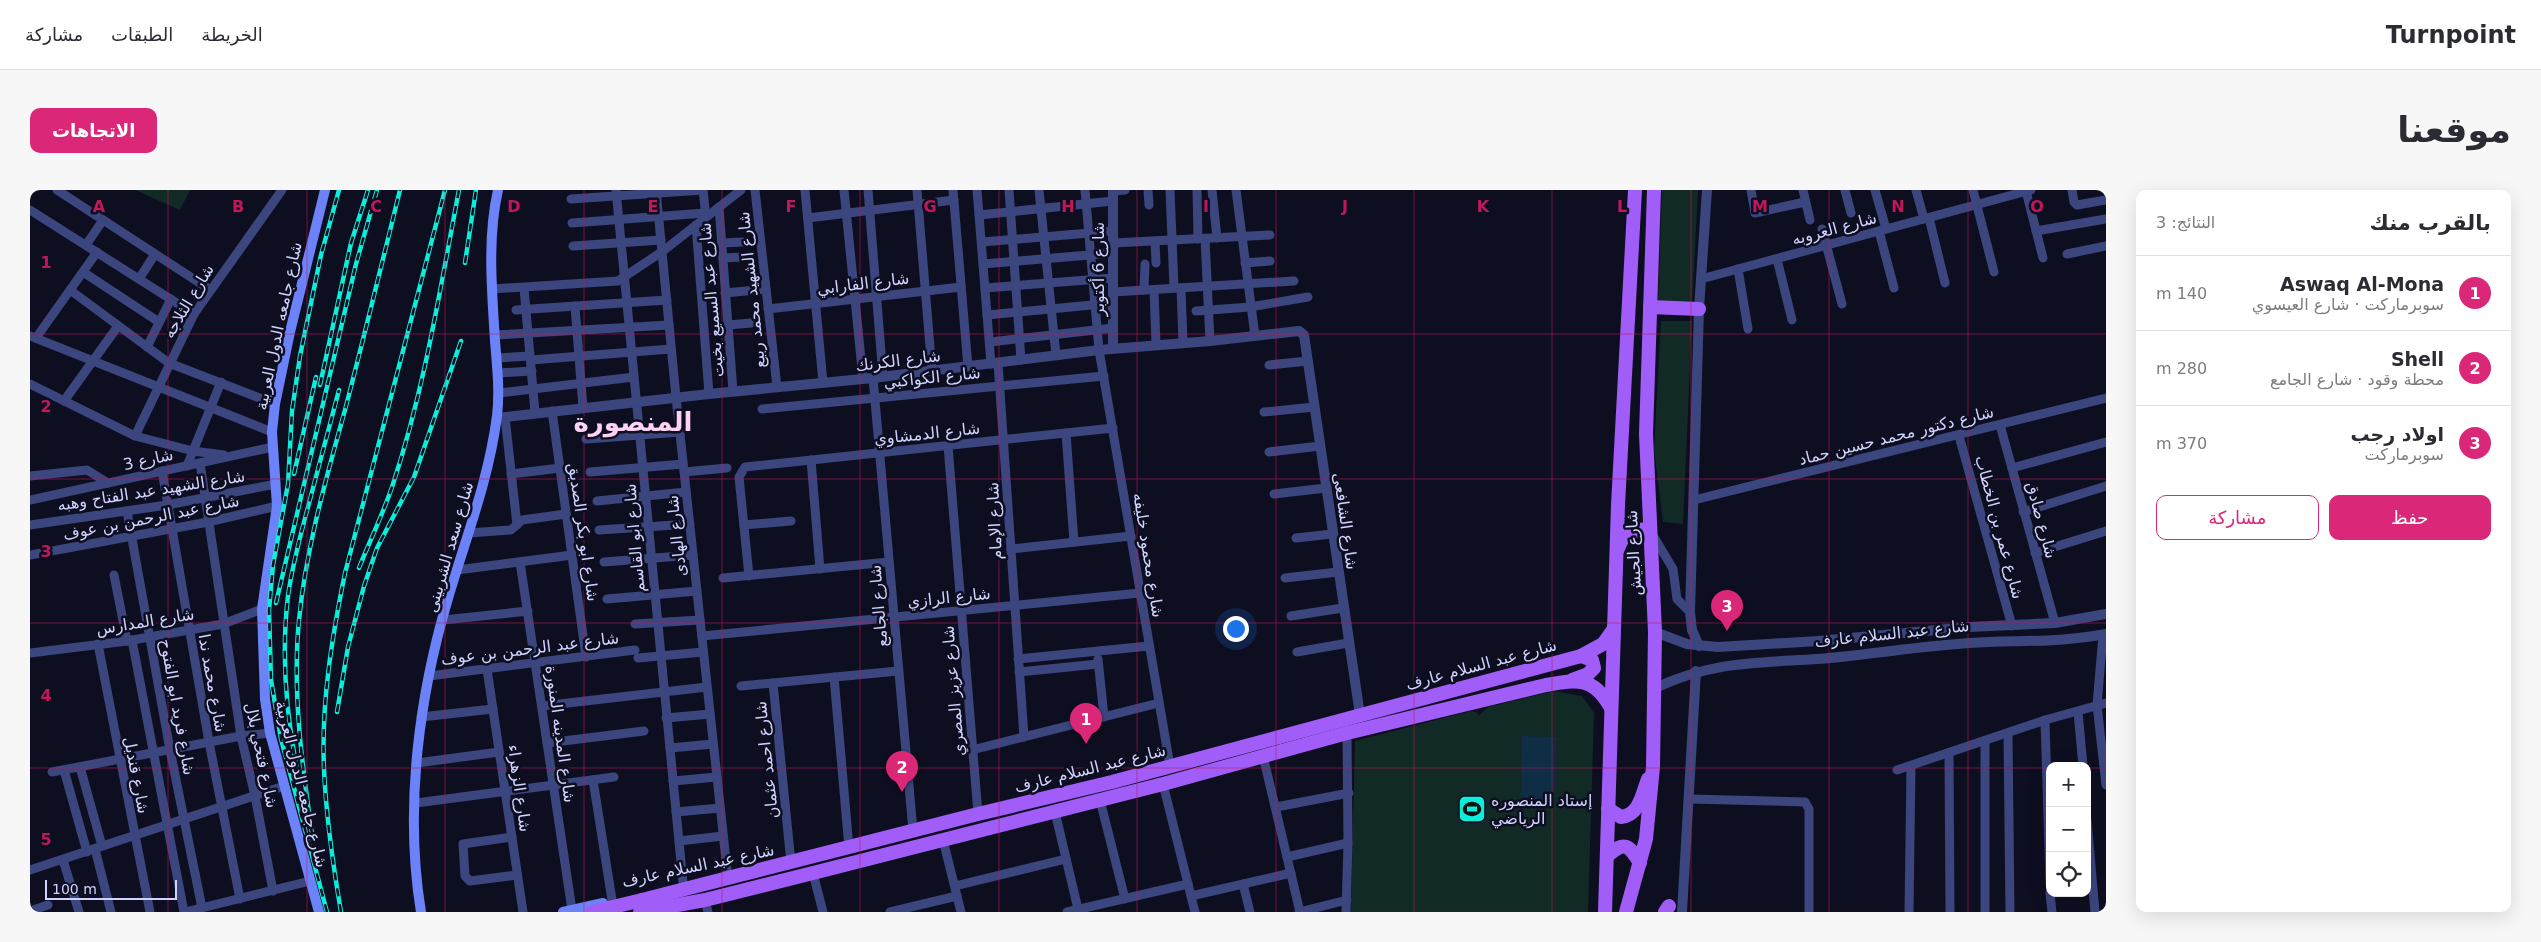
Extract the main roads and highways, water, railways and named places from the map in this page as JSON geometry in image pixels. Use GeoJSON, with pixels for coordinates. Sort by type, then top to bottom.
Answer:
{"type":"FeatureCollection","features":[{"type":"Feature","properties":{"kind":"main road","name":"شارع جامعه الدول العربية"},"geometry":{"type":"LineString","coordinates":[[319,912],[270,733],[265,699],[262,609],[276,506],[272,432],[275,404],[290,332],[325,190]]}},
{"type":"Feature","properties":{"kind":"main road","name":"شارع سعد الشربينى"},"geometry":{"type":"LineString","coordinates":[[421,912],[415,857],[417,763],[421,717],[443,620],[501,418],[491,257],[498,190]]}},
{"type":"Feature","properties":{"kind":"main road","name":"شارع الجيش"},"geometry":{"type":"LineString","coordinates":[[1605,912],[1613,630],[1635,190]]}},
{"type":"Feature","properties":{"kind":"main road","name":"شارع الجيش"},"geometry":{"type":"LineString","coordinates":[[1626,912],[1640,863],[1649,815],[1653,767],[1655,632],[1646,434],[1654,190]]}},
{"type":"Feature","properties":{"kind":"main road"},"geometry":{"type":"LineString","coordinates":[[1650,307],[1699,309]]}},
{"type":"Feature","properties":{"kind":"main road"},"geometry":{"type":"LineString","coordinates":[[1617,553],[1618,546],[1628,534],[1642,529],[1650,530]]}},
{"type":"Feature","properties":{"kind":"main road","name":"شارع عبد السلام عارف"},"geometry":{"type":"LineString","coordinates":[[568,911],[683,884],[723,880],[791,863],[978,814],[1112,782],[1581,656],[1602,644],[1613,630]]}},
{"type":"Feature","properties":{"kind":"main road"},"geometry":{"type":"LineString","coordinates":[[1571,681],[1588,674],[1594,668],[1592,660],[1581,656]]}},
{"type":"Feature","properties":{"kind":"main road","name":"شارع عبد السلام عارف"},"geometry":{"type":"LineString","coordinates":[[670,912],[706,906],[813,873],[1164,784],[1347,733],[1532,688],[1571,681],[1590,684],[1599,689],[1612,708]]}},
{"type":"Feature","properties":{"kind":"main road"},"geometry":{"type":"LineString","coordinates":[[1608,810],[1621,817],[1635,812],[1653,767]]}},
{"type":"Feature","properties":{"kind":"main road"},"geometry":{"type":"LineString","coordinates":[[1607,856],[1620,846],[1626,846],[1631,848],[1640,863]]}},
{"type":"Feature","properties":{"kind":"main road"},"geometry":{"type":"LineString","coordinates":[[639,909],[723,880]]}},
{"type":"Feature","properties":{"kind":"main road"},"geometry":{"type":"LineString","coordinates":[[627,897],[639,909]]}},
{"type":"Feature","properties":{"kind":"main road"},"geometry":{"type":"LineString","coordinates":[[592,912],[706,906]]}},
{"type":"Feature","properties":{"kind":"water"},"geometry":{"type":"Polygon","coordinates":[[[1522,736],[1556,737],[1554,802],[1521,801],[1522,736]]]}},
{"type":"Feature","properties":{"kind":"railway"},"geometry":{"type":"LineString","coordinates":[[327,912],[281,739],[271,680],[269,610],[273,565],[288,484],[292,411],[300,356],[321,255],[339,190]]}},
{"type":"Feature","properties":{"kind":"railway"},"geometry":{"type":"LineString","coordinates":[[320,385],[351,243],[368,190]]}},
{"type":"Feature","properties":{"kind":"railway"},"geometry":{"type":"LineString","coordinates":[[276,603],[356,264],[377,190]]}},
{"type":"Feature","properties":{"kind":"railway"},"geometry":{"type":"LineString","coordinates":[[312,834],[297,700],[297,647],[302,593],[318,514],[400,190]]}},
{"type":"Feature","properties":{"kind":"railway"},"geometry":{"type":"LineString","coordinates":[[341,912],[330,841],[324,769],[324,720],[328,670],[345,573],[445,190]]}},
{"type":"Feature","properties":{"kind":"railway"},"geometry":{"type":"LineString","coordinates":[[359,568],[389,494],[414,411],[431,338],[459,190]]}},
{"type":"Feature","properties":{"kind":"railway"},"geometry":{"type":"LineString","coordinates":[[465,263],[476,190]]}},
{"type":"Feature","properties":{"kind":"railway"},"geometry":{"type":"LineString","coordinates":[[337,712],[348,647],[364,586],[377,548],[414,477],[461,341]]}},
{"type":"Feature","properties":{"kind":"railway"},"geometry":{"type":"LineString","coordinates":[[294,474],[316,377]]}},
{"type":"Feature","properties":{"kind":"railway"},"geometry":{"type":"LineString","coordinates":[[297,770],[287,705],[285,640],[288,596],[299,540],[339,390]]}},
{"type":"Feature","properties":{"kind":"place","name":"اولاد رجب"},"geometry":{"type":"Point","coordinates":[1727,631]}},
{"type":"Feature","properties":{"kind":"place","name":"Aswaq Al-Mona"},"geometry":{"type":"Point","coordinates":[1086,744]}},
{"type":"Feature","properties":{"kind":"place","name":"Shell"},"geometry":{"type":"Point","coordinates":[902,792]}},
{"type":"Feature","properties":{"kind":"place","name":"إستاد المنصوره الرياضي"},"geometry":{"type":"Point","coordinates":[1472,809]}},
{"type":"Feature","properties":{"kind":"district","name":"المنصورة"},"geometry":{"type":"Point","coordinates":[633,422]}}]}
